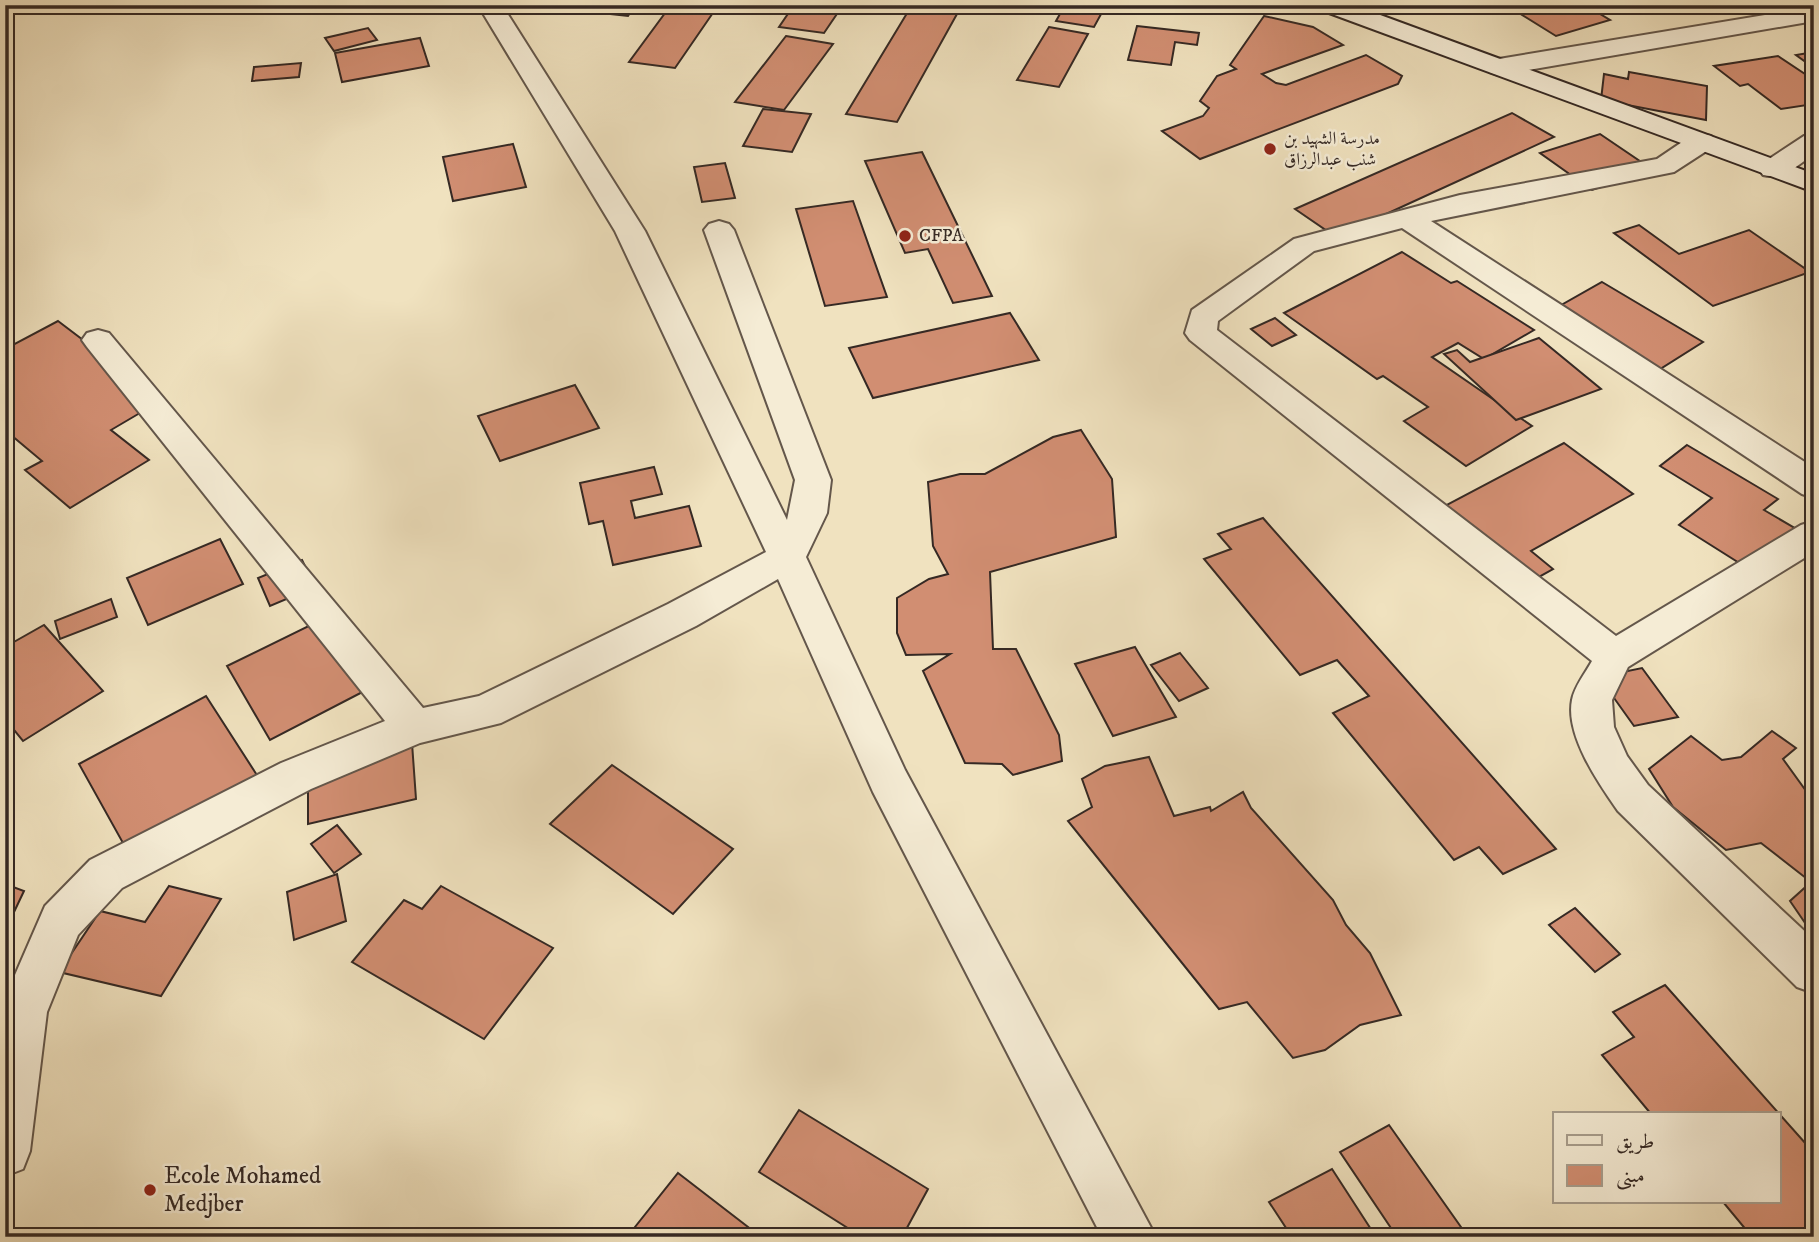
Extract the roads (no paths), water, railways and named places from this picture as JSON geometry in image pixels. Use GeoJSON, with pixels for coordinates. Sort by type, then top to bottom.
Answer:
{"type":"FeatureCollection","features":[{"type":"Feature","properties":{"kind":"street"},"geometry":{"type":"LineString","coordinates":[[490,5],[630,231],[787,557],[888,779],[1130,1237]]}},
{"type":"Feature","properties":{"kind":"street"},"geometry":{"type":"LineString","coordinates":[[1336,6],[1814,184]]}},
{"type":"Feature","properties":{"kind":"street"},"geometry":{"type":"LineString","coordinates":[[1499,67],[1814,14]]}},
{"type":"Feature","properties":{"kind":"street"},"geometry":{"type":"LineString","coordinates":[[1614,656],[1201,333],[1203,317],[1304,245],[1460,204],[1664,166],[1676,161],[1701,142]]}},
{"type":"Feature","properties":{"kind":"street"},"geometry":{"type":"LineString","coordinates":[[1773,169],[1814,142]]}},
{"type":"Feature","properties":{"kind":"street"},"geometry":{"type":"LineString","coordinates":[[1407,218],[1814,485]]}},
{"type":"Feature","properties":{"kind":"street"},"geometry":{"type":"LineString","coordinates":[[5,1151],[23,1012],[61,921],[106,874],[296,776],[414,727],[487,711],[682,615],[787,557],[809,513],[813,480],[719,230]]}},
{"type":"Feature","properties":{"kind":"street"},"geometry":{"type":"LineString","coordinates":[[98,340],[414,727]]}},
{"type":"Feature","properties":{"kind":"street"},"geometry":{"type":"LineString","coordinates":[[1814,534],[1614,656],[1592,700],[1594,727],[1610,766],[1633,798],[1814,971]]}},
{"type":"Feature","properties":{"kind":"place","name":"مدرسة الشهيد بن شنب عبدالرزاق"},"geometry":{"type":"Point","coordinates":[1270,149]}},
{"type":"Feature","properties":{"kind":"place","name":"CFPA"},"geometry":{"type":"Point","coordinates":[905,236]}},
{"type":"Feature","properties":{"kind":"place","name":"Ecole Mohamed Medjber"},"geometry":{"type":"Point","coordinates":[150,1190]}}]}
